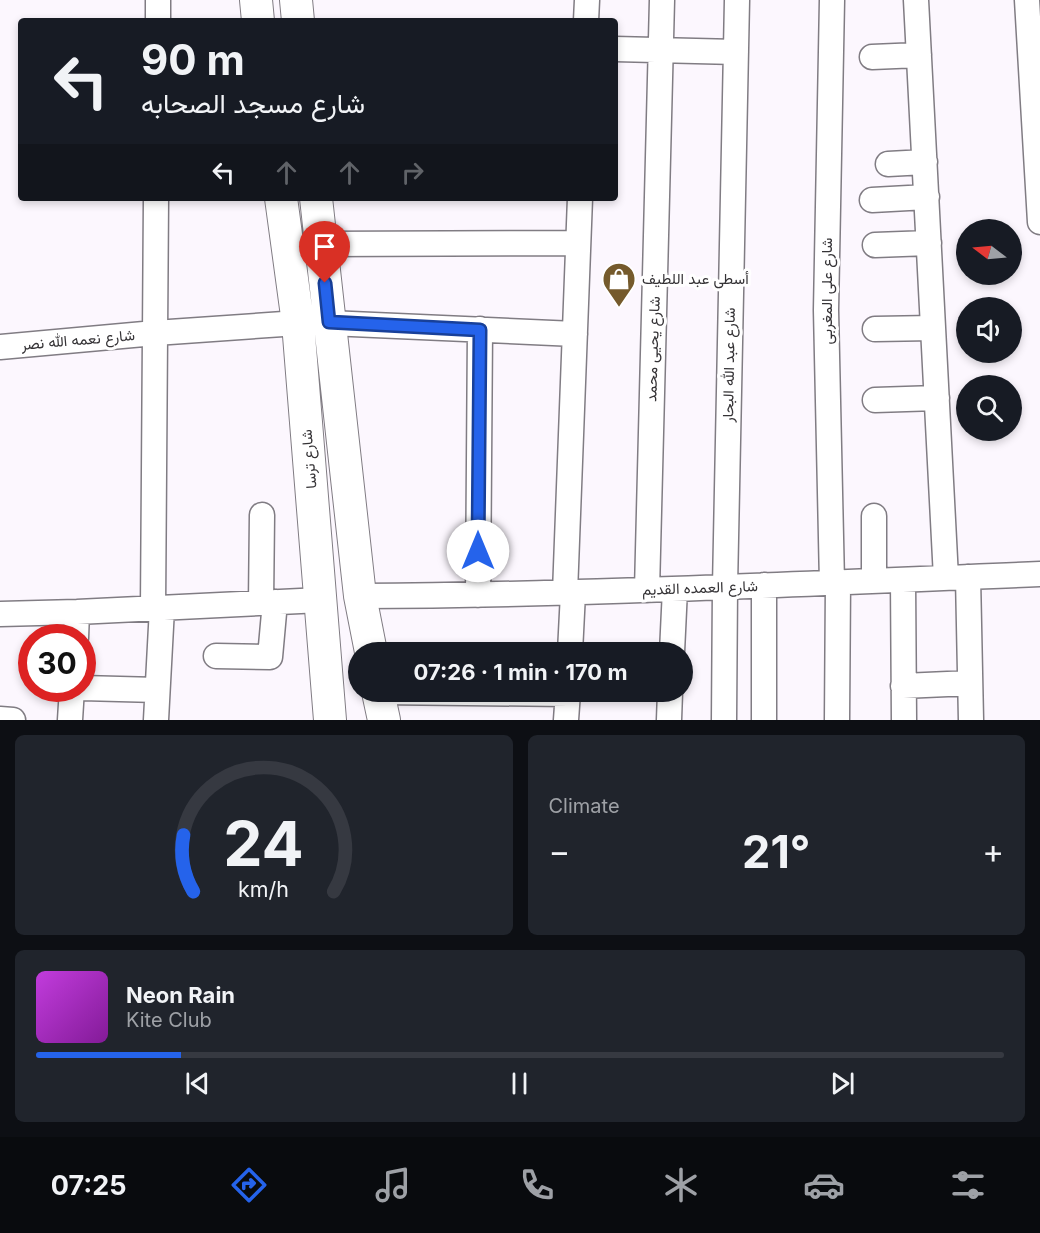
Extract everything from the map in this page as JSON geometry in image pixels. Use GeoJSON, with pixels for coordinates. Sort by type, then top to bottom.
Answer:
{"type":"FeatureCollection","features":[{"type":"Feature","properties":{"kind":"main road"},"geometry":{"type":"LineString","coordinates":[[296,0],[298,18]]}},
{"type":"Feature","properties":{"kind":"main road","name":"شارع ترسا"},"geometry":{"type":"LineString","coordinates":[[281,201],[298,323],[330,720]]}},
{"type":"Feature","properties":{"kind":"main road"},"geometry":{"type":"LineString","coordinates":[[316,201],[360,596],[369,642]]}},
{"type":"Feature","properties":{"kind":"main road"},"geometry":{"type":"LineString","coordinates":[[380,702],[384,720]]}},
{"type":"Feature","properties":{"kind":"street"},"geometry":{"type":"LineString","coordinates":[[158,0],[158,18]]}},
{"type":"Feature","properties":{"kind":"street"},"geometry":{"type":"LineString","coordinates":[[586,18],[587,0]]}},
{"type":"Feature","properties":{"kind":"street","name":"شارع يحيى محمد"},"geometry":{"type":"LineString","coordinates":[[647,590],[662,0]]}},
{"type":"Feature","properties":{"kind":"street","name":"شارع عبد الله البحار"},"geometry":{"type":"LineString","coordinates":[[724,720],[737,0]]}},
{"type":"Feature","properties":{"kind":"street","name":"شارع على المغربى"},"geometry":{"type":"LineString","coordinates":[[832,0],[826,310],[837,720]]}},
{"type":"Feature","properties":{"kind":"street"},"geometry":{"type":"LineString","coordinates":[[916,0],[937,398],[970,682],[971,720]]}},
{"type":"Feature","properties":{"kind":"street"},"geometry":{"type":"LineString","coordinates":[[1027,0],[1040,222]]}},
{"type":"Feature","properties":{"kind":"street"},"geometry":{"type":"LineString","coordinates":[[618,49],[736,52]]}},
{"type":"Feature","properties":{"kind":"street"},"geometry":{"type":"LineString","coordinates":[[872,57],[919,55]]}},
{"type":"Feature","properties":{"kind":"street"},"geometry":{"type":"LineString","coordinates":[[888,165],[925,162]]}},
{"type":"Feature","properties":{"kind":"street"},"geometry":{"type":"LineString","coordinates":[[872,200],[927,197]]}},
{"type":"Feature","properties":{"kind":"street"},"geometry":{"type":"LineString","coordinates":[[156,201],[158,608],[156,720]]}},
{"type":"Feature","properties":{"kind":"street"},"geometry":{"type":"LineString","coordinates":[[570,642],[569,593],[580,201]]}},
{"type":"Feature","properties":{"kind":"street"},"geometry":{"type":"LineString","coordinates":[[321,244],[578,243]]}},
{"type":"Feature","properties":{"kind":"street"},"geometry":{"type":"LineString","coordinates":[[875,245],[929,243]]}},
{"type":"Feature","properties":{"kind":"street"},"geometry":{"type":"LineString","coordinates":[[329,322],[575,334]]}},
{"type":"Feature","properties":{"kind":"street","name":"شارع نعمه الله نصر"},"geometry":{"type":"LineString","coordinates":[[0,347],[298,323]]}},
{"type":"Feature","properties":{"kind":"street"},"geometry":{"type":"LineString","coordinates":[[875,329],[933,328]]}},
{"type":"Feature","properties":{"kind":"street"},"geometry":{"type":"LineString","coordinates":[[478,595],[480,330]]}},
{"type":"Feature","properties":{"kind":"street"},"geometry":{"type":"LineString","coordinates":[[875,400],[937,398]]}},
{"type":"Feature","properties":{"kind":"street"},"geometry":{"type":"LineString","coordinates":[[216,656],[270,657],[262,515]]}},
{"type":"Feature","properties":{"kind":"street"},"geometry":{"type":"LineString","coordinates":[[874,516],[874,581]]}},
{"type":"Feature","properties":{"kind":"street","name":"شارع العمده القديم"},"geometry":{"type":"LineString","coordinates":[[360,596],[569,593],[1040,574]]}},
{"type":"Feature","properties":{"kind":"street"},"geometry":{"type":"LineString","coordinates":[[903,580],[904,720]]}},
{"type":"Feature","properties":{"kind":"street"},"geometry":{"type":"LineString","coordinates":[[764,585],[764,720]]}},
{"type":"Feature","properties":{"kind":"street"},"geometry":{"type":"LineString","coordinates":[[672,642],[675,589]]}},
{"type":"Feature","properties":{"kind":"street"},"geometry":{"type":"LineString","coordinates":[[0,614],[321,600]]}},
{"type":"Feature","properties":{"kind":"street"},"geometry":{"type":"LineString","coordinates":[[77,612],[77,624]]}},
{"type":"Feature","properties":{"kind":"street"},"geometry":{"type":"LineString","coordinates":[[903,686],[970,682]]}},
{"type":"Feature","properties":{"kind":"street"},"geometry":{"type":"LineString","coordinates":[[96,688],[158,690]]}},
{"type":"Feature","properties":{"kind":"street"},"geometry":{"type":"LineString","coordinates":[[70,720],[71,702]]}},
{"type":"Feature","properties":{"kind":"street"},"geometry":{"type":"LineString","coordinates":[[566,720],[567,702]]}},
{"type":"Feature","properties":{"kind":"street"},"geometry":{"type":"LineString","coordinates":[[669,720],[670,702]]}},
{"type":"Feature","properties":{"kind":"street"},"geometry":{"type":"LineString","coordinates":[[0,719],[13,720]]}},
{"type":"Feature","properties":{"kind":"place","name":"أسطى عبد اللطيف"},"geometry":{"type":"Point","coordinates":[619,308]}},
{"type":"Feature","properties":{"kind":"route"},"geometry":{"type":"LineString","coordinates":[[325,283],[329,322],[480,330],[478,551]]}}]}
